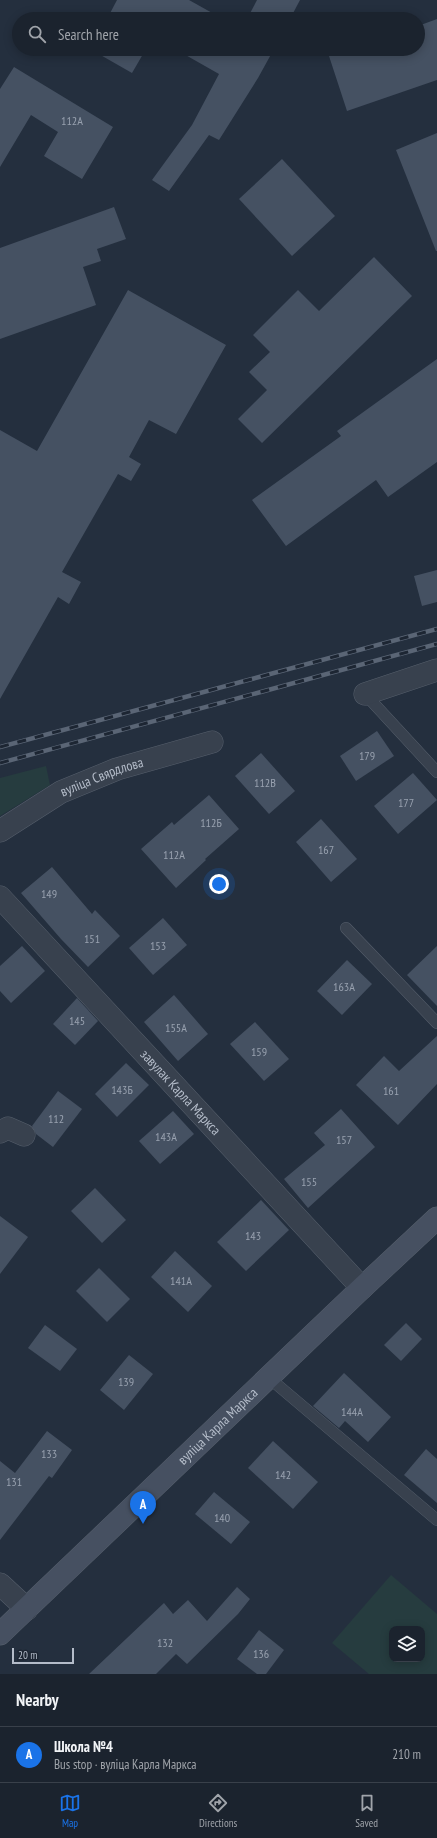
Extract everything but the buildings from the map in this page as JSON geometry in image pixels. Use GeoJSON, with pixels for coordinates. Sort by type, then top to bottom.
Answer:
{"type":"FeatureCollection","features":[{"type":"Feature","properties":{"kind":"main road","name":"вуліца Карла Маркса"},"geometry":{"type":"LineString","coordinates":[[0,1634],[268,1377],[437,1218]]}},
{"type":"Feature","properties":{"kind":"street"},"geometry":{"type":"LineString","coordinates":[[365,694],[437,670]]}},
{"type":"Feature","properties":{"kind":"street","name":"вуліца Свярдлова"},"geometry":{"type":"LineString","coordinates":[[0,831],[62,792],[118,769],[212,742]]}},
{"type":"Feature","properties":{"kind":"street","name":"завулак Карла Маркса"},"geometry":{"type":"LineString","coordinates":[[0,897],[362,1288]]}},
{"type":"Feature","properties":{"kind":"street"},"geometry":{"type":"LineString","coordinates":[[0,1132],[8,1128],[24,1135]]}},
{"type":"Feature","properties":{"kind":"street"},"geometry":{"type":"LineString","coordinates":[[0,1584],[27,1609]]}},
{"type":"Feature","properties":{"kind":"lane"},"geometry":{"type":"LineString","coordinates":[[365,694],[437,772]]}},
{"type":"Feature","properties":{"kind":"lane"},"geometry":{"type":"LineString","coordinates":[[346,928],[437,1023]]}},
{"type":"Feature","properties":{"kind":"lane"},"geometry":{"type":"LineString","coordinates":[[268,1377],[437,1520]]}},
{"type":"Feature","properties":{"kind":"green space"},"geometry":{"type":"Polygon","coordinates":[[[46,766],[50,785],[0,816],[0,778],[46,766]]]}},
{"type":"Feature","properties":{"kind":"green space"},"geometry":{"type":"Polygon","coordinates":[[[391,1575],[437,1614],[437,1674],[369,1674],[332,1643],[391,1575]]]}},
{"type":"Feature","properties":{"kind":"railway"},"geometry":{"type":"LineString","coordinates":[[0,747],[437,629]]}},
{"type":"Feature","properties":{"kind":"railway"},"geometry":{"type":"LineString","coordinates":[[0,763],[437,644]]}},
{"type":"Feature","properties":{"kind":"place","name":"Школа №4"},"geometry":{"type":"Point","coordinates":[143,1524]}}]}
